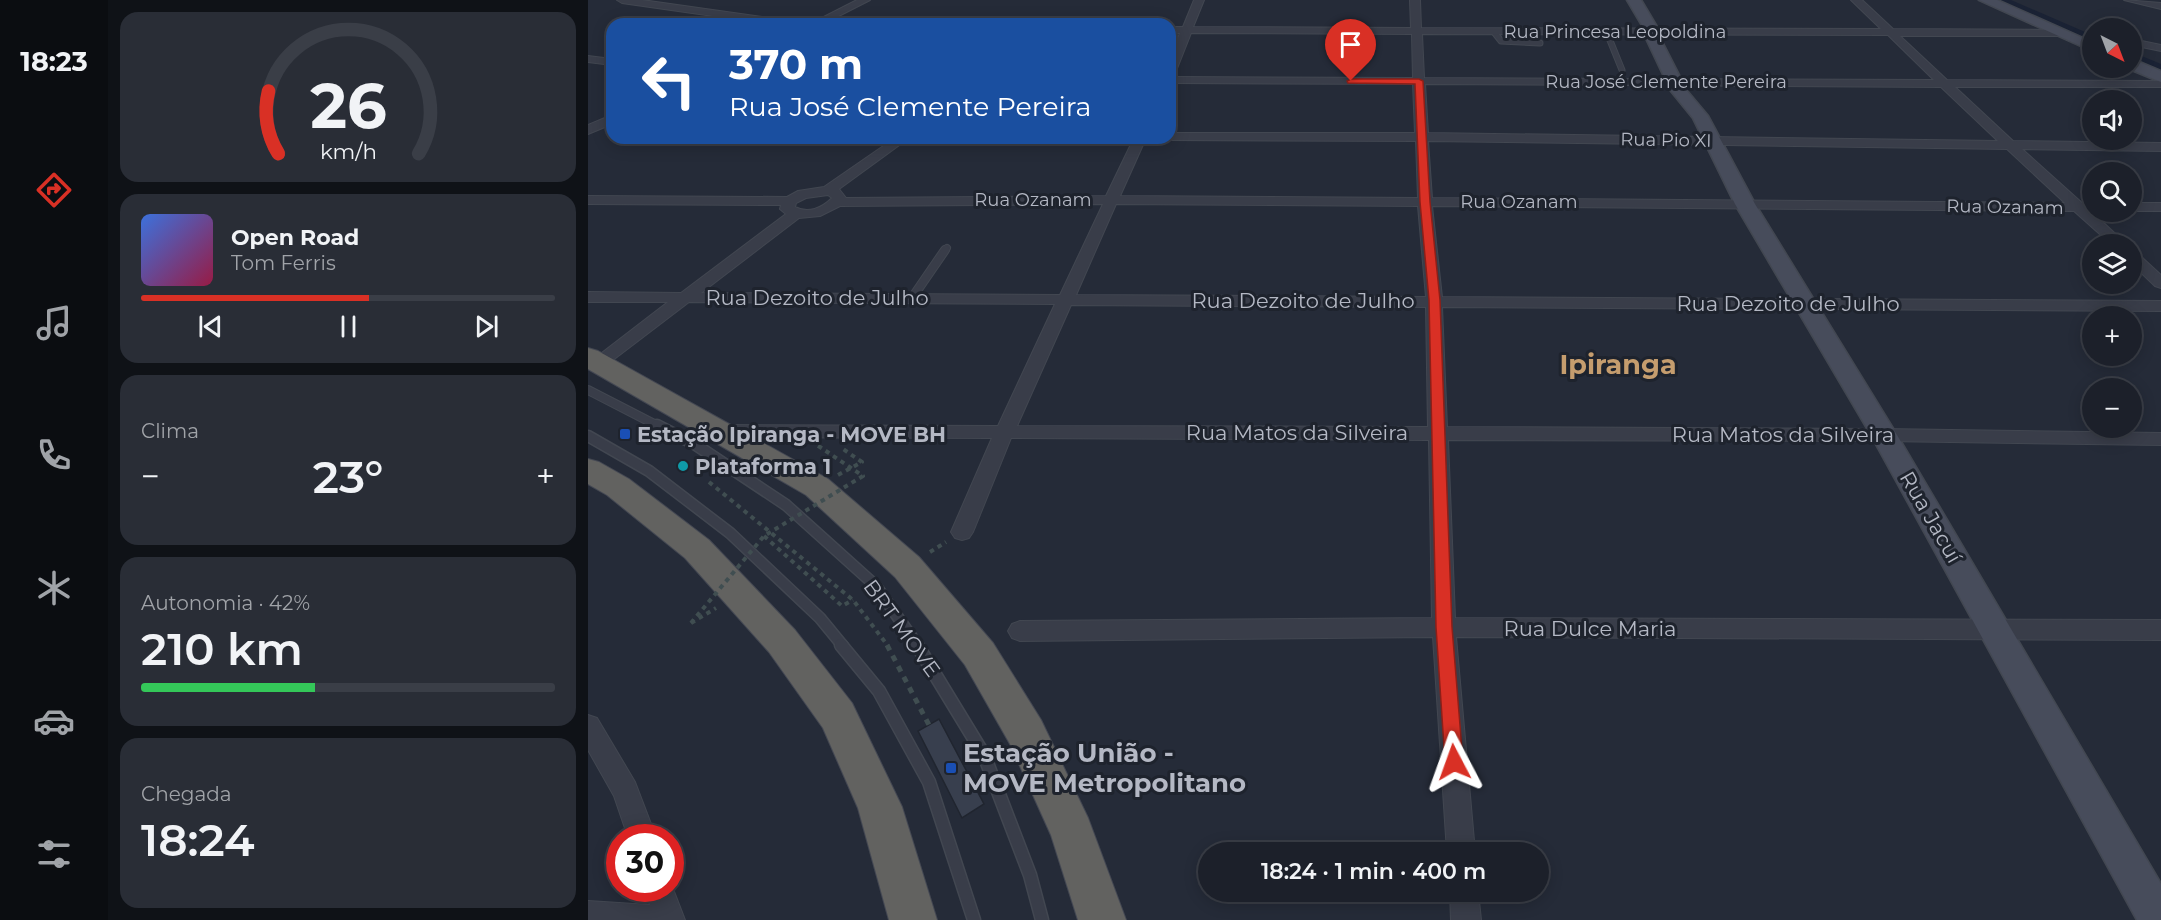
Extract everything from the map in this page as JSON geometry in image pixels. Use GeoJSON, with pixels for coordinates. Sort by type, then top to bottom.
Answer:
{"type":"FeatureCollection","features":[{"type":"Feature","properties":{"kind":"highway"},"geometry":{"type":"LineString","coordinates":[[592,370],[721,431],[817,487],[907,567],[979,654],[1026,733],[1072,833],[1102,920]]}},
{"type":"Feature","properties":{"kind":"highway"},"geometry":{"type":"LineString","coordinates":[[588,470],[618,487],[698,549],[782,641],[838,716],[880,807],[913,920]]}},
{"type":"Feature","properties":{"kind":"main road","name":"Rua Jacuí"},"geometry":{"type":"LineString","coordinates":[[1634,0],[1653,32],[1652,36],[1682,81],[1693,111],[1706,128],[1745,204],[1884,435],[2159,920]]}},
{"type":"Feature","properties":{"kind":"main road"},"geometry":{"type":"LineString","coordinates":[[1986,0],[2082,42]]}},
{"type":"Feature","properties":{"kind":"main road"},"geometry":{"type":"LineString","coordinates":[[2017,0],[2082,28]]}},
{"type":"Feature","properties":{"kind":"main road"},"geometry":{"type":"LineString","coordinates":[[2142,52],[2161,61]]}},
{"type":"Feature","properties":{"kind":"main road"},"geometry":{"type":"LineString","coordinates":[[2142,68],[2161,77]]}},
{"type":"Feature","properties":{"kind":"street"},"geometry":{"type":"LineString","coordinates":[[622,0],[748,18]]}},
{"type":"Feature","properties":{"kind":"street"},"geometry":{"type":"LineString","coordinates":[[828,18],[865,0]]}},
{"type":"Feature","properties":{"kind":"street"},"geometry":{"type":"LineString","coordinates":[[1176,56],[1199,0]]}},
{"type":"Feature","properties":{"kind":"street"},"geometry":{"type":"LineString","coordinates":[[1415,0],[1425,202],[1434,300],[1444,627],[1460,842]]}},
{"type":"Feature","properties":{"kind":"street"},"geometry":{"type":"LineString","coordinates":[[1856,0],[2011,146],[2082,205]]}},
{"type":"Feature","properties":{"kind":"street"},"geometry":{"type":"LineString","coordinates":[[2129,0],[2161,6]]}},
{"type":"Feature","properties":{"kind":"street","name":"Rua Princesa Leopoldina"},"geometry":{"type":"LineString","coordinates":[[1176,30],[2061,33]]}},
{"type":"Feature","properties":{"kind":"street"},"geometry":{"type":"LineString","coordinates":[[2142,44],[2161,48]]}},
{"type":"Feature","properties":{"kind":"street"},"geometry":{"type":"LineString","coordinates":[[588,59],[606,61]]}},
{"type":"Feature","properties":{"kind":"street","name":"Rua José Clemente Pereira"},"geometry":{"type":"LineString","coordinates":[[1176,80],[2161,84]]}},
{"type":"Feature","properties":{"kind":"street"},"geometry":{"type":"LineString","coordinates":[[588,130],[606,122]]}},
{"type":"Feature","properties":{"kind":"street","name":"Rua Pio XI"},"geometry":{"type":"LineString","coordinates":[[1176,137],[1422,137],[1706,128],[2011,146],[2161,147]]}},
{"type":"Feature","properties":{"kind":"street"},"geometry":{"type":"LineString","coordinates":[[588,136],[604,136]]}},
{"type":"Feature","properties":{"kind":"street"},"geometry":{"type":"LineString","coordinates":[[588,200],[793,208],[820,212],[833,196],[896,144]]}},
{"type":"Feature","properties":{"kind":"street"},"geometry":{"type":"LineString","coordinates":[[962,532],[1005,431],[1137,144]]}},
{"type":"Feature","properties":{"kind":"street"},"geometry":{"type":"LineString","coordinates":[[592,370],[812,192],[833,196]]}},
{"type":"Feature","properties":{"kind":"street","name":"Rua Ozanam"},"geometry":{"type":"LineString","coordinates":[[833,196],[2082,207]]}},
{"type":"Feature","properties":{"kind":"street"},"geometry":{"type":"LineString","coordinates":[[2142,207],[2161,207]]}},
{"type":"Feature","properties":{"kind":"street"},"geometry":{"type":"LineString","coordinates":[[2099,222],[2110,234]]}},
{"type":"Feature","properties":{"kind":"street"},"geometry":{"type":"LineString","coordinates":[[2142,265],[2161,283]]}},
{"type":"Feature","properties":{"kind":"street","name":"Rua Dezoito de Julho"},"geometry":{"type":"LineString","coordinates":[[588,297],[1434,300],[2161,306]]}},
{"type":"Feature","properties":{"kind":"street","name":"Rua Matos da Silveira"},"geometry":{"type":"LineString","coordinates":[[721,431],[1884,435],[2161,439]]}},
{"type":"Feature","properties":{"kind":"street","name":"Rua Dulce Maria"},"geometry":{"type":"LineString","coordinates":[[1020,631],[1444,627],[2161,630]]}},
{"type":"Feature","properties":{"kind":"street"},"geometry":{"type":"LineString","coordinates":[[588,726],[627,791],[638,824]]}},
{"type":"Feature","properties":{"kind":"street"},"geometry":{"type":"LineString","coordinates":[[664,902],[670,920]]}},
{"type":"Feature","properties":{"kind":"street"},"geometry":{"type":"LineString","coordinates":[[1465,902],[1466,920]]}},
{"type":"Feature","properties":{"kind":"street"},"geometry":{"type":"LineString","coordinates":[[588,916],[655,920]]}},
{"type":"Feature","properties":{"kind":"lane"},"geometry":{"type":"LineString","coordinates":[[1494,32],[1501,41],[1540,43]]}},
{"type":"Feature","properties":{"kind":"lane"},"geometry":{"type":"LineString","coordinates":[[1607,33],[1622,70]]}},
{"type":"Feature","properties":{"kind":"lane"},"geometry":{"type":"LineString","coordinates":[[912,298],[947,248]]}},
{"type":"Feature","properties":{"kind":"lane","name":"BRT MOVE"},"geometry":{"type":"LineString","coordinates":[[592,370],[696,445],[776,498],[876,586],[929,661],[984,755],[1030,876],[1042,920]]}},
{"type":"Feature","properties":{"kind":"lane"},"geometry":{"type":"LineString","coordinates":[[588,436],[649,471],[730,533],[820,618],[879,691],[929,782],[974,920]]}},
{"type":"Feature","properties":{"kind":"path"},"geometry":{"type":"LineString","coordinates":[[691,623],[764,536],[863,476],[817,445]]}},
{"type":"Feature","properties":{"kind":"path"},"geometry":{"type":"LineString","coordinates":[[709,482],[853,600],[885,640],[929,725]]}},
{"type":"Feature","properties":{"kind":"path"},"geometry":{"type":"LineString","coordinates":[[907,567],[962,532]]}},
{"type":"Feature","properties":{"kind":"path"},"geometry":{"type":"LineString","coordinates":[[764,536],[842,606],[853,600]]}},
{"type":"Feature","properties":{"kind":"building","name":"Estação União - MOVE Metropolitano"},"geometry":{"type":"Polygon","coordinates":[[[939,719],[984,804],[962,818],[918,731],[939,719]]]}},
{"type":"Feature","properties":{"kind":"waterway"},"geometry":{"type":"LineString","coordinates":[[2001,0],[2082,35]]}},
{"type":"Feature","properties":{"kind":"waterway"},"geometry":{"type":"LineString","coordinates":[[2142,60],[2161,69]]}},
{"type":"Feature","properties":{"kind":"place","name":"Estação Ipiranga - MOVE BH"},"geometry":{"type":"Point","coordinates":[625,434]}},
{"type":"Feature","properties":{"kind":"place","name":"Plataforma 1"},"geometry":{"type":"Point","coordinates":[683,466]}},
{"type":"Feature","properties":{"kind":"place","name":"Estação União - MOVE Metropolitano"},"geometry":{"type":"Point","coordinates":[951,768]}},
{"type":"Feature","properties":{"kind":"district","name":"Ipiranga"},"geometry":{"type":"Point","coordinates":[1618,364]}},
{"type":"Feature","properties":{"kind":"route"},"geometry":{"type":"LineString","coordinates":[[1351,81],[1419,81],[1425,202],[1434,300],[1444,627],[1454,762]]}}]}
